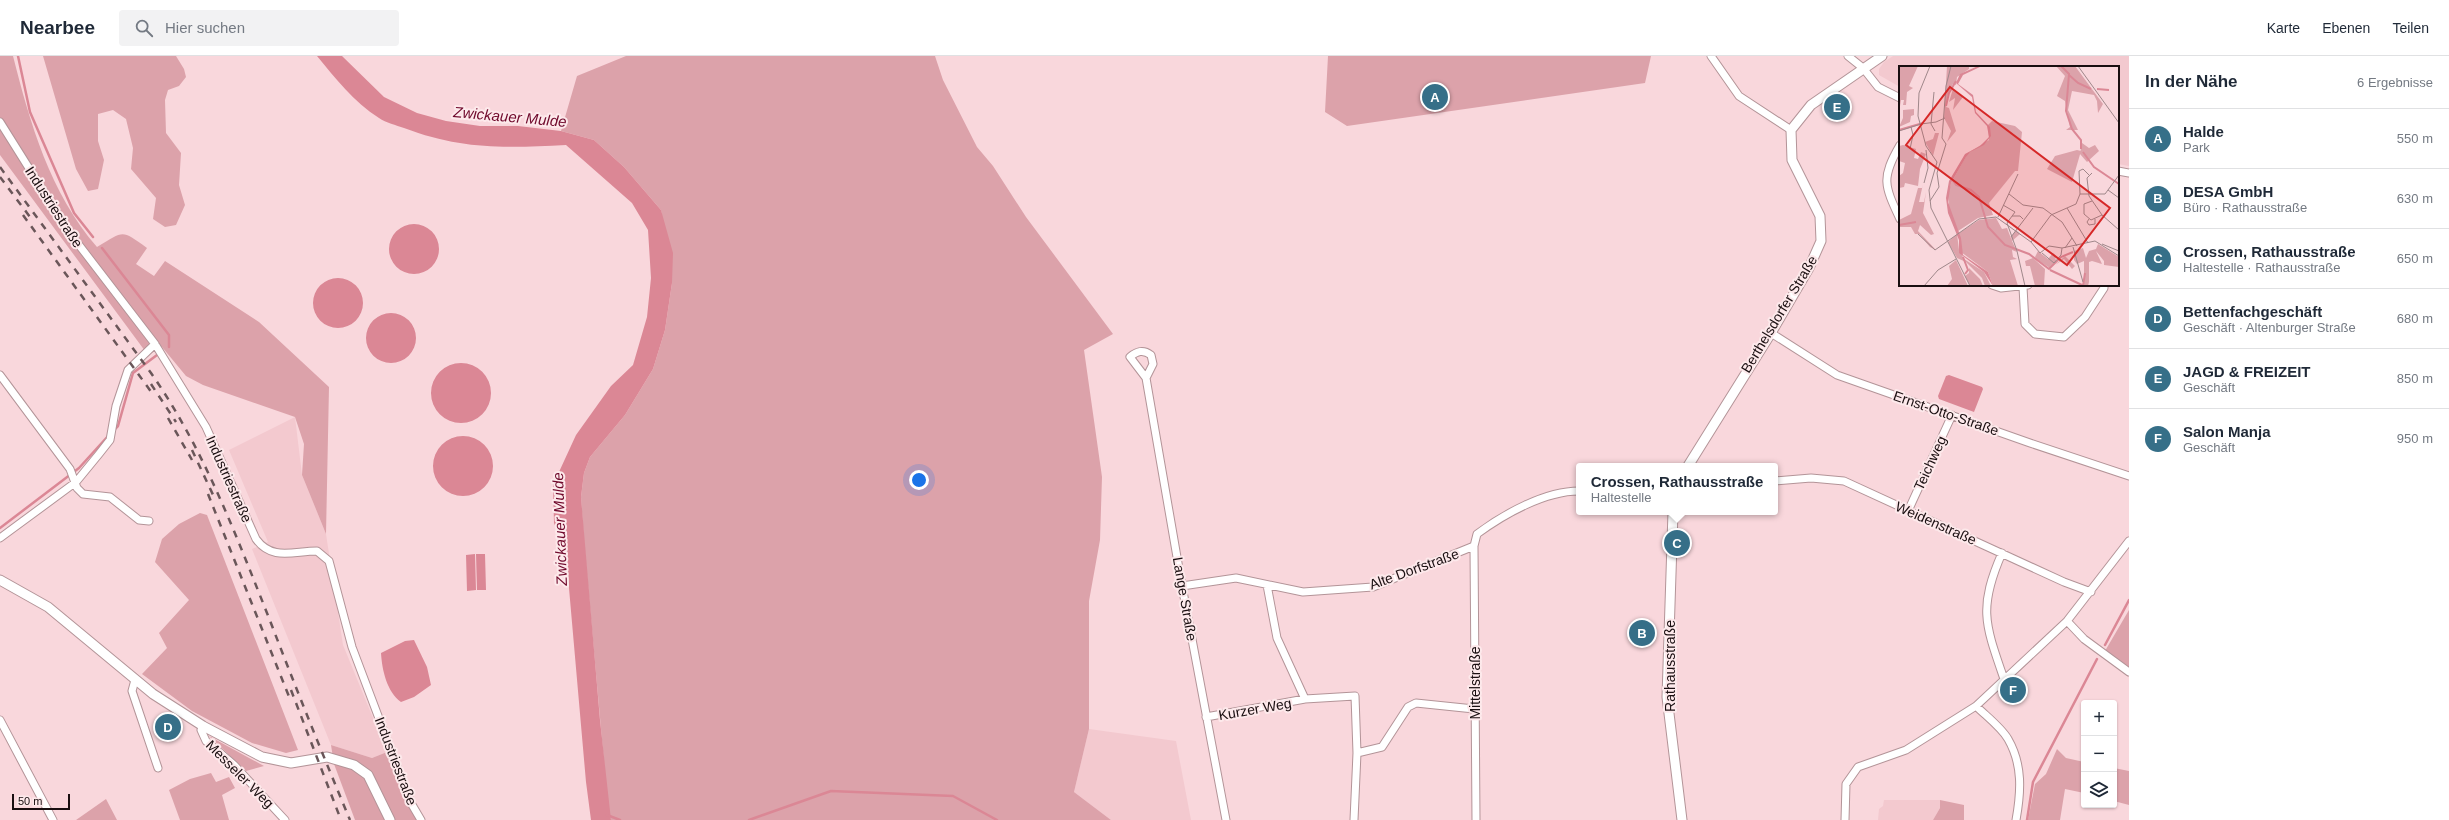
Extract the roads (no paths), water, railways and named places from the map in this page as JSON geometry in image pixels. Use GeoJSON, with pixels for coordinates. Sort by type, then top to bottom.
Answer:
{"type":"FeatureCollection","features":[{"type":"Feature","properties":{"kind":"street"},"geometry":{"type":"LineString","coordinates":[[1711,56],[1739,96],[1791,130],[1812,105],[1882,56]]}},
{"type":"Feature","properties":{"kind":"street"},"geometry":{"type":"LineString","coordinates":[[1848,56],[1863,68],[1878,87],[1899,98]]}},
{"type":"Feature","properties":{"kind":"street","name":"Industriestraße"},"geometry":{"type":"LineString","coordinates":[[0,122],[69,232],[155,344],[206,428],[250,527],[263,548],[274,554],[318,551],[329,561],[352,647],[411,803],[421,820]]}},
{"type":"Feature","properties":{"kind":"street","name":"Berthelsdorfer Straße"},"geometry":{"type":"LineString","coordinates":[[1690,463],[1771,334],[1809,268],[1821,241],[1820,216],[1792,160],[1791,130]]}},
{"type":"Feature","properties":{"kind":"street"},"geometry":{"type":"LineString","coordinates":[[1899,146],[1888,167],[1888,192],[1899,217]]}},
{"type":"Feature","properties":{"kind":"street"},"geometry":{"type":"LineString","coordinates":[[2119,171],[2129,173]]}},
{"type":"Feature","properties":{"kind":"street"},"geometry":{"type":"LineString","coordinates":[[1995,286],[2001,288],[2026,286],[2025,324],[2035,334],[2064,337],[2085,317],[2104,286]]}},
{"type":"Feature","properties":{"kind":"street","name":"Ernst-Otto-Straße"},"geometry":{"type":"LineString","coordinates":[[1771,334],[1837,375],[2129,476]]}},
{"type":"Feature","properties":{"kind":"street"},"geometry":{"type":"LineString","coordinates":[[0,538],[74,476],[110,440],[116,406],[128,370],[155,344]]}},
{"type":"Feature","properties":{"kind":"street"},"geometry":{"type":"LineString","coordinates":[[0,375],[37,422],[74,476],[77,488],[83,494],[110,497],[139,520],[149,521]]}},
{"type":"Feature","properties":{"kind":"street","name":"Lange Straße"},"geometry":{"type":"LineString","coordinates":[[1146,378],[1182,586],[1226,820]]}},
{"type":"Feature","properties":{"kind":"street","name":"Teichweg"},"geometry":{"type":"LineString","coordinates":[[1908,511],[1952,416]]}},
{"type":"Feature","properties":{"kind":"street","name":"Weidenstraße"},"geometry":{"type":"LineString","coordinates":[[1778,481],[1811,478],[1844,482],[2091,592]]}},
{"type":"Feature","properties":{"kind":"street","name":"Alte Dorfstraße"},"geometry":{"type":"LineString","coordinates":[[1182,586],[1236,578],[1303,592],[1373,587],[1474,546],[1477,534],[1500,517],[1562,491],[1576,491]]}},
{"type":"Feature","properties":{"kind":"street","name":"Rathausstraße"},"geometry":{"type":"LineString","coordinates":[[1673,515],[1667,697],[1682,820]]}},
{"type":"Feature","properties":{"kind":"street"},"geometry":{"type":"LineString","coordinates":[[1845,820],[1846,784],[1858,767],[1906,750],[1976,706],[2067,621],[2091,592],[2129,541]]}},
{"type":"Feature","properties":{"kind":"street","name":"Mittelstraße"},"geometry":{"type":"LineString","coordinates":[[1474,546],[1476,820]]}},
{"type":"Feature","properties":{"kind":"street"},"geometry":{"type":"LineString","coordinates":[[2002,552],[1989,586],[1985,615],[1991,642],[2004,679]]}},
{"type":"Feature","properties":{"kind":"street"},"geometry":{"type":"LineString","coordinates":[[0,580],[48,608],[153,694],[203,726],[262,757],[276,762],[291,763],[327,757],[344,760],[354,765],[368,775],[390,820]]}},
{"type":"Feature","properties":{"kind":"street"},"geometry":{"type":"LineString","coordinates":[[1267,585],[1277,638],[1305,699]]}},
{"type":"Feature","properties":{"kind":"street"},"geometry":{"type":"LineString","coordinates":[[2067,621],[2084,639],[2129,672]]}},
{"type":"Feature","properties":{"kind":"street"},"geometry":{"type":"LineString","coordinates":[[135,680],[132,691],[158,768]]}},
{"type":"Feature","properties":{"kind":"street","name":"Kurzer Weg"},"geometry":{"type":"LineString","coordinates":[[1206,718],[1305,699],[1355,696],[1357,753]]}},
{"type":"Feature","properties":{"kind":"street"},"geometry":{"type":"LineString","coordinates":[[1354,820],[1357,753],[1382,747],[1408,707],[1416,703],[1474,709]]}},
{"type":"Feature","properties":{"kind":"street"},"geometry":{"type":"LineString","coordinates":[[1976,706],[2008,739],[2020,769],[2020,802],[2016,820]]}},
{"type":"Feature","properties":{"kind":"street"},"geometry":{"type":"LineString","coordinates":[[0,720],[53,820]]}},
{"type":"Feature","properties":{"kind":"street","name":"Messeler Weg"},"geometry":{"type":"LineString","coordinates":[[203,726],[201,730],[206,741],[234,765],[285,820]]}},
{"type":"Feature","properties":{"kind":"water","name":"Zwickauer Mulde"},"geometry":{"type":"Polygon","coordinates":[[[317,56],[342,56],[384,97],[417,113],[446,121],[480,126],[518,126],[561,131],[594,140],[624,167],[661,210],[673,253],[672,283],[665,330],[653,369],[625,415],[590,457],[584,473],[581,497],[600,720],[611,820],[591,820],[586,782],[566,554],[554,523],[553,485],[576,435],[611,386],[633,365],[647,317],[651,278],[648,230],[632,203],[566,145],[504,147],[465,144],[425,135],[391,124],[379,118],[361,105],[345,89],[317,56]]]}},
{"type":"Feature","properties":{"kind":"water"},"geometry":{"type":"Polygon","coordinates":[[[409,224],[419,224],[432,231],[439,244],[439,254],[432,267],[419,274],[409,274],[400,270],[393,263],[389,254],[389,244],[393,235],[400,228],[409,224]]]}},
{"type":"Feature","properties":{"kind":"water"},"geometry":{"type":"Polygon","coordinates":[[[333,278],[343,278],[356,285],[363,298],[363,308],[356,321],[343,328],[333,328],[324,324],[317,317],[313,308],[313,298],[317,289],[324,282],[333,278]]]}},
{"type":"Feature","properties":{"kind":"water"},"geometry":{"type":"Polygon","coordinates":[[[386,313],[396,313],[409,320],[416,333],[416,343],[409,356],[396,363],[386,363],[377,359],[370,352],[366,343],[366,333],[370,324],[377,317],[386,313]]]}},
{"type":"Feature","properties":{"kind":"water"},"geometry":{"type":"Polygon","coordinates":[[[461,363],[477,368],[482,372],[486,377],[491,393],[486,409],[482,414],[477,418],[461,423],[445,418],[440,414],[436,409],[431,393],[436,377],[440,372],[445,368],[461,363]]]}},
{"type":"Feature","properties":{"kind":"water"},"geometry":{"type":"Polygon","coordinates":[[[1949,375],[1982,387],[1983,389],[1974,412],[1939,399],[1938,396],[1946,376],[1949,375]]]}},
{"type":"Feature","properties":{"kind":"water"},"geometry":{"type":"Polygon","coordinates":[[[463,436],[479,441],[484,445],[488,450],[493,466],[488,482],[484,487],[479,491],[463,496],[447,491],[442,487],[438,482],[433,466],[438,450],[442,445],[447,441],[463,436]]]}},
{"type":"Feature","properties":{"kind":"water"},"geometry":{"type":"Polygon","coordinates":[[[475,554],[476,590],[467,591],[466,555],[475,554]]]}},
{"type":"Feature","properties":{"kind":"water"},"geometry":{"type":"Polygon","coordinates":[[[476,554],[485,554],[486,590],[477,590],[476,554]]]}},
{"type":"Feature","properties":{"kind":"water"},"geometry":{"type":"Polygon","coordinates":[[[414,640],[427,667],[431,685],[414,697],[401,702],[392,693],[386,680],[381,653],[405,641],[414,640]]]}},
{"type":"Feature","properties":{"kind":"waterway"},"geometry":{"type":"LineString","coordinates":[[18,56],[30,112],[74,213],[93,237]]}},
{"type":"Feature","properties":{"kind":"waterway"},"geometry":{"type":"LineString","coordinates":[[102,248],[169,335],[169,347]]}},
{"type":"Feature","properties":{"kind":"waterway"},"geometry":{"type":"LineString","coordinates":[[114,430],[118,426],[133,373],[157,355]]}},
{"type":"Feature","properties":{"kind":"waterway"},"geometry":{"type":"LineString","coordinates":[[0,528],[79,468],[109,435]]}},
{"type":"Feature","properties":{"kind":"waterway"},"geometry":{"type":"LineString","coordinates":[[2105,645],[2129,600]]}},
{"type":"Feature","properties":{"kind":"waterway"},"geometry":{"type":"LineString","coordinates":[[2027,820],[2033,782],[2097,659]]}},
{"type":"Feature","properties":{"kind":"waterway"},"geometry":{"type":"LineString","coordinates":[[749,820],[831,791],[953,796],[997,820]]}},
{"type":"Feature","properties":{"kind":"waterway"},"geometry":{"type":"LineString","coordinates":[[607,815],[620,820]]}},
{"type":"Feature","properties":{"kind":"railway"},"geometry":{"type":"LineString","coordinates":[[0,167],[151,373],[187,431],[231,523],[350,820]]}},
{"type":"Feature","properties":{"kind":"railway"},"geometry":{"type":"LineString","coordinates":[[0,177],[30,217]]}},
{"type":"Feature","properties":{"kind":"railway"},"geometry":{"type":"LineString","coordinates":[[23,215],[152,393]]}},
{"type":"Feature","properties":{"kind":"railway"},"geometry":{"type":"LineString","coordinates":[[151,384],[176,422]]}},
{"type":"Feature","properties":{"kind":"railway"},"geometry":{"type":"LineString","coordinates":[[168,418],[192,460]]}},
{"type":"Feature","properties":{"kind":"railway"},"geometry":{"type":"LineString","coordinates":[[192,450],[215,499]]}},
{"type":"Feature","properties":{"kind":"railway"},"geometry":{"type":"LineString","coordinates":[[208,494],[290,699]]}},
{"type":"Feature","properties":{"kind":"railway"},"geometry":{"type":"LineString","coordinates":[[291,690],[341,820]]}},
{"type":"Feature","properties":{"kind":"place","name":"Halde"},"geometry":{"type":"Point","coordinates":[1435,97]}},
{"type":"Feature","properties":{"kind":"place","name":"JAGD & FREIZEIT"},"geometry":{"type":"Point","coordinates":[1837,107]}},
{"type":"Feature","properties":{"kind":"place","name":"Crossen, Rathausstraße"},"geometry":{"type":"Point","coordinates":[1677,543]}},
{"type":"Feature","properties":{"kind":"place","name":"DESA GmbH"},"geometry":{"type":"Point","coordinates":[1642,633]}},
{"type":"Feature","properties":{"kind":"place","name":"Salon Manja"},"geometry":{"type":"Point","coordinates":[2013,690]}},
{"type":"Feature","properties":{"kind":"place","name":"Bettenfachgeschäft"},"geometry":{"type":"Point","coordinates":[168,727]}}]}
